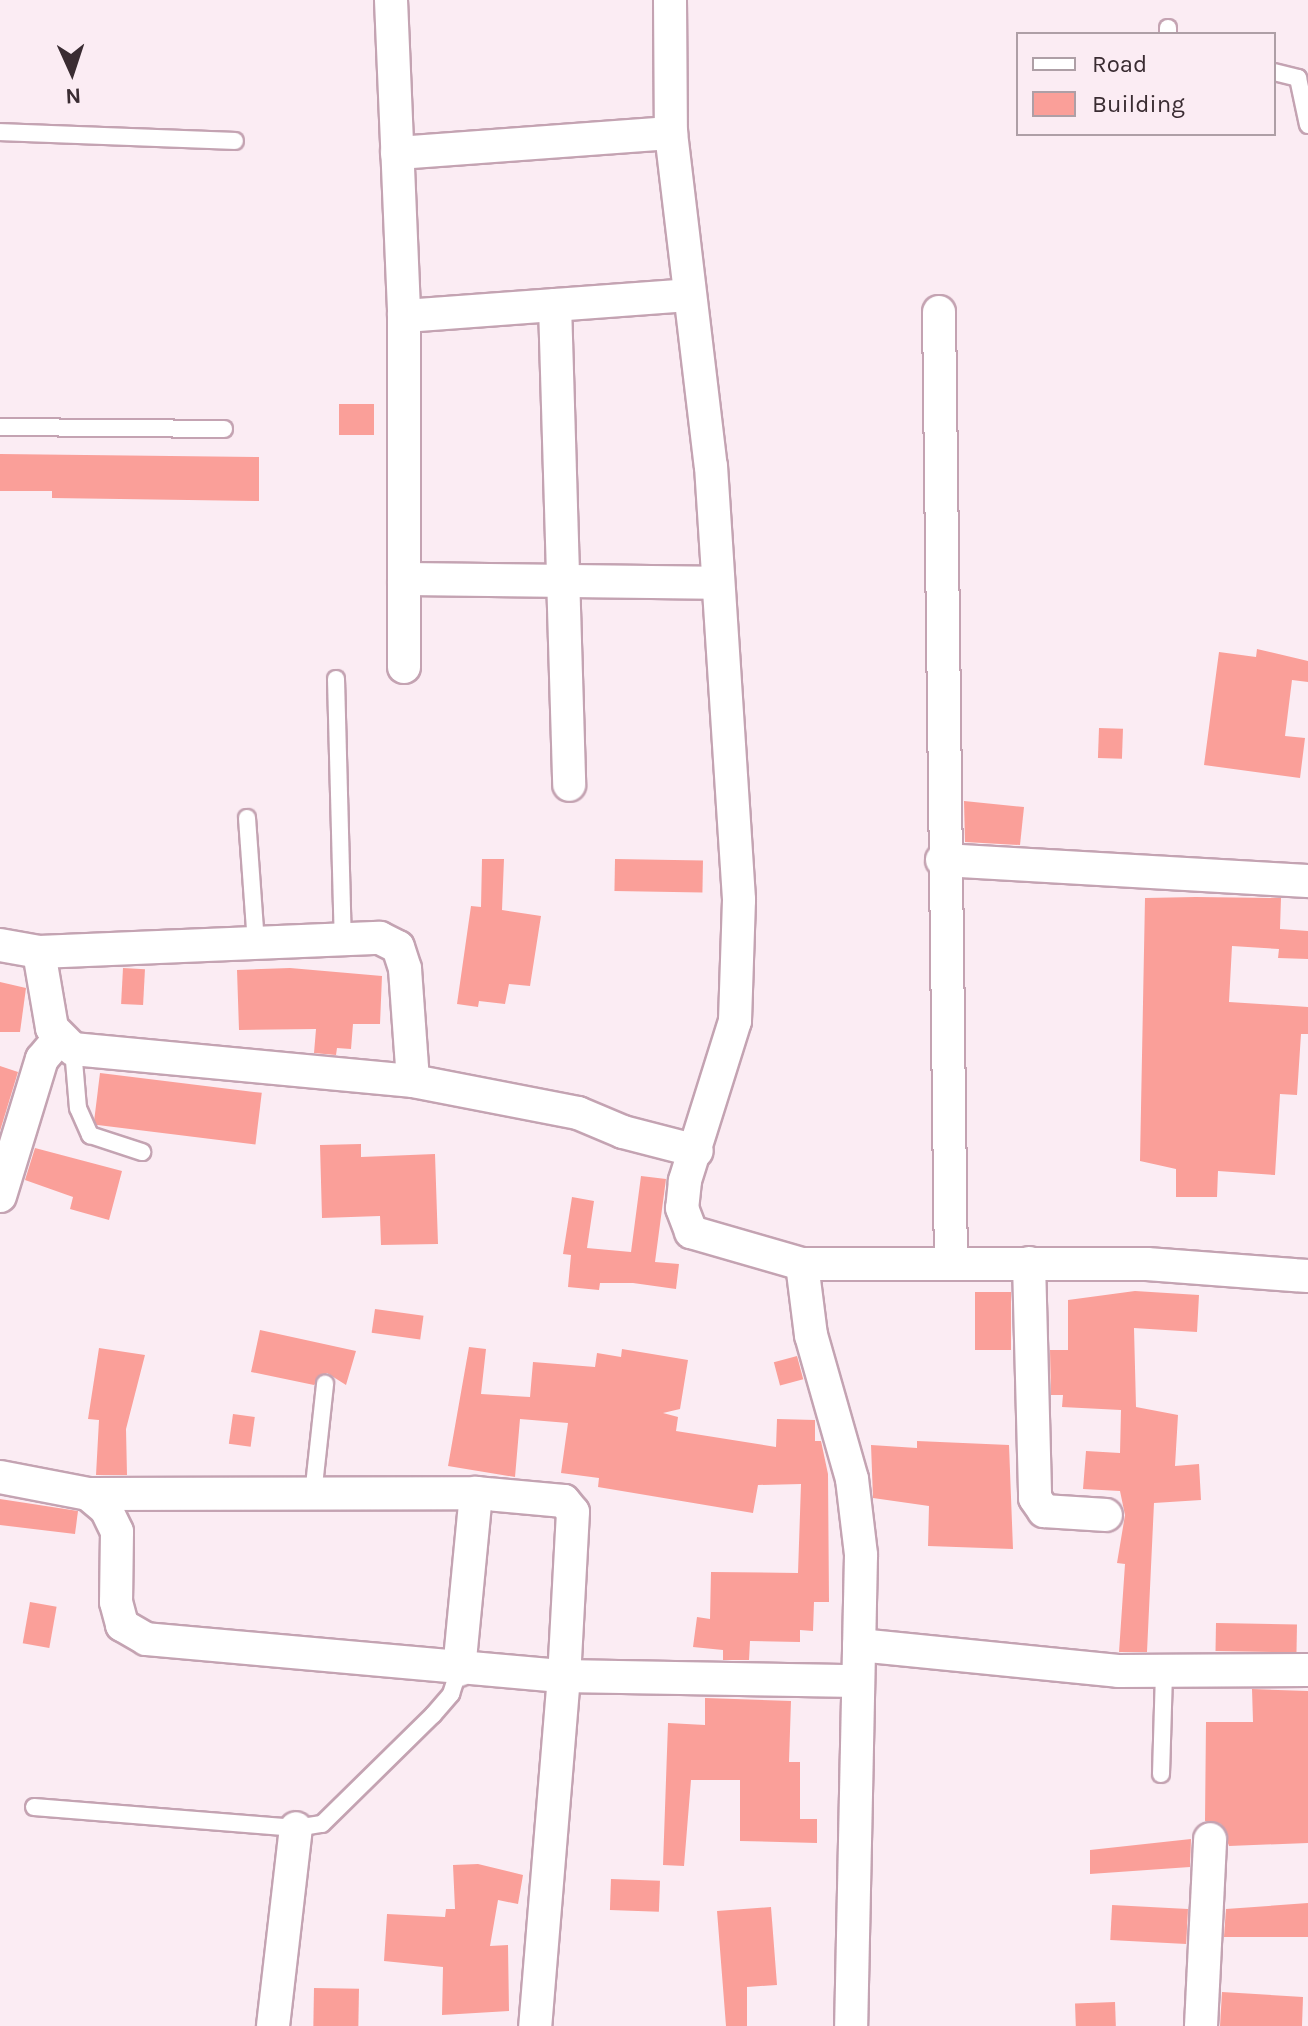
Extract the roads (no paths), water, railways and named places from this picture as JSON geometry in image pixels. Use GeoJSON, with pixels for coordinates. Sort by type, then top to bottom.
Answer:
{"type":"FeatureCollection","features":[{"type":"Feature","properties":{"kind":"street"},"geometry":{"type":"LineString","coordinates":[[391,0],[404,316],[404,667]]}},
{"type":"Feature","properties":{"kind":"street"},"geometry":{"type":"LineString","coordinates":[[670,0],[671,133],[711,466],[716,583],[735,822],[738,973],[729,1053],[682,1208],[691,1232],[802,1264],[1029,1263],[1308,1276]]}},
{"type":"Feature","properties":{"kind":"street"},"geometry":{"type":"LineString","coordinates":[[397,153],[671,133]]}},
{"type":"Feature","properties":{"kind":"street"},"geometry":{"type":"LineString","coordinates":[[404,316],[689,295]]}},
{"type":"Feature","properties":{"kind":"street"},"geometry":{"type":"LineString","coordinates":[[555,305],[569,785]]}},
{"type":"Feature","properties":{"kind":"street"},"geometry":{"type":"LineString","coordinates":[[939,312],[942,860],[951,1263]]}},
{"type":"Feature","properties":{"kind":"street"},"geometry":{"type":"LineString","coordinates":[[404,579],[716,583]]}},
{"type":"Feature","properties":{"kind":"street"},"geometry":{"type":"LineString","coordinates":[[942,860],[1308,881]]}},
{"type":"Feature","properties":{"kind":"street"},"geometry":{"type":"LineString","coordinates":[[0,945],[39,952],[380,938],[398,947],[407,985],[413,1081]]}},
{"type":"Feature","properties":{"kind":"street"},"geometry":{"type":"LineString","coordinates":[[39,952],[65,1044]]}},
{"type":"Feature","properties":{"kind":"street"},"geometry":{"type":"LineString","coordinates":[[0,1196],[42,1059],[65,1044],[413,1081],[578,1113],[623,1132],[697,1151]]}},
{"type":"Feature","properties":{"kind":"street"},"geometry":{"type":"LineString","coordinates":[[1029,1263],[1035,1498],[1044,1511],[1106,1515]]}},
{"type":"Feature","properties":{"kind":"street"},"geometry":{"type":"LineString","coordinates":[[802,1264],[811,1335],[852,1479],[861,1555],[851,2026]]}},
{"type":"Feature","properties":{"kind":"street"},"geometry":{"type":"LineString","coordinates":[[0,1477],[88,1494],[476,1493],[546,1495],[564,1501],[573,1512],[564,1676],[535,2026],[511,2026]]}},
{"type":"Feature","properties":{"kind":"street"},"geometry":{"type":"LineString","coordinates":[[459,1670],[476,1493]]}},
{"type":"Feature","properties":{"kind":"street"},"geometry":{"type":"LineString","coordinates":[[88,1494],[106,1509],[117,1532],[116,1602],[122,1625],[146,1639],[459,1670],[564,1676],[856,1681]]}},
{"type":"Feature","properties":{"kind":"street"},"geometry":{"type":"LineString","coordinates":[[859,1645],[1164,1671],[1308,1670]]}},
{"type":"Feature","properties":{"kind":"street"},"geometry":{"type":"LineString","coordinates":[[273,2026],[296,1828]]}},
{"type":"Feature","properties":{"kind":"street"},"geometry":{"type":"LineString","coordinates":[[1201,2026],[1210,1839]]}},
{"type":"Feature","properties":{"kind":"lane"},"geometry":{"type":"LineString","coordinates":[[1276,72],[1298,78],[1308,125]]}},
{"type":"Feature","properties":{"kind":"lane"},"geometry":{"type":"LineString","coordinates":[[0,132],[235,141]]}},
{"type":"Feature","properties":{"kind":"lane"},"geometry":{"type":"LineString","coordinates":[[0,427],[224,429]]}},
{"type":"Feature","properties":{"kind":"lane"},"geometry":{"type":"LineString","coordinates":[[336,679],[343,938]]}},
{"type":"Feature","properties":{"kind":"lane"},"geometry":{"type":"LineString","coordinates":[[247,818],[256,943]]}},
{"type":"Feature","properties":{"kind":"lane"},"geometry":{"type":"LineString","coordinates":[[65,1044],[78,1108],[90,1135],[142,1152]]}},
{"type":"Feature","properties":{"kind":"lane"},"geometry":{"type":"LineString","coordinates":[[313,1495],[325,1384]]}},
{"type":"Feature","properties":{"kind":"lane"},"geometry":{"type":"LineString","coordinates":[[34,1807],[296,1828],[322,1824],[345,1806],[451,1694],[459,1670]]}},
{"type":"Feature","properties":{"kind":"lane"},"geometry":{"type":"LineString","coordinates":[[1161,1774],[1164,1671]]}}]}
